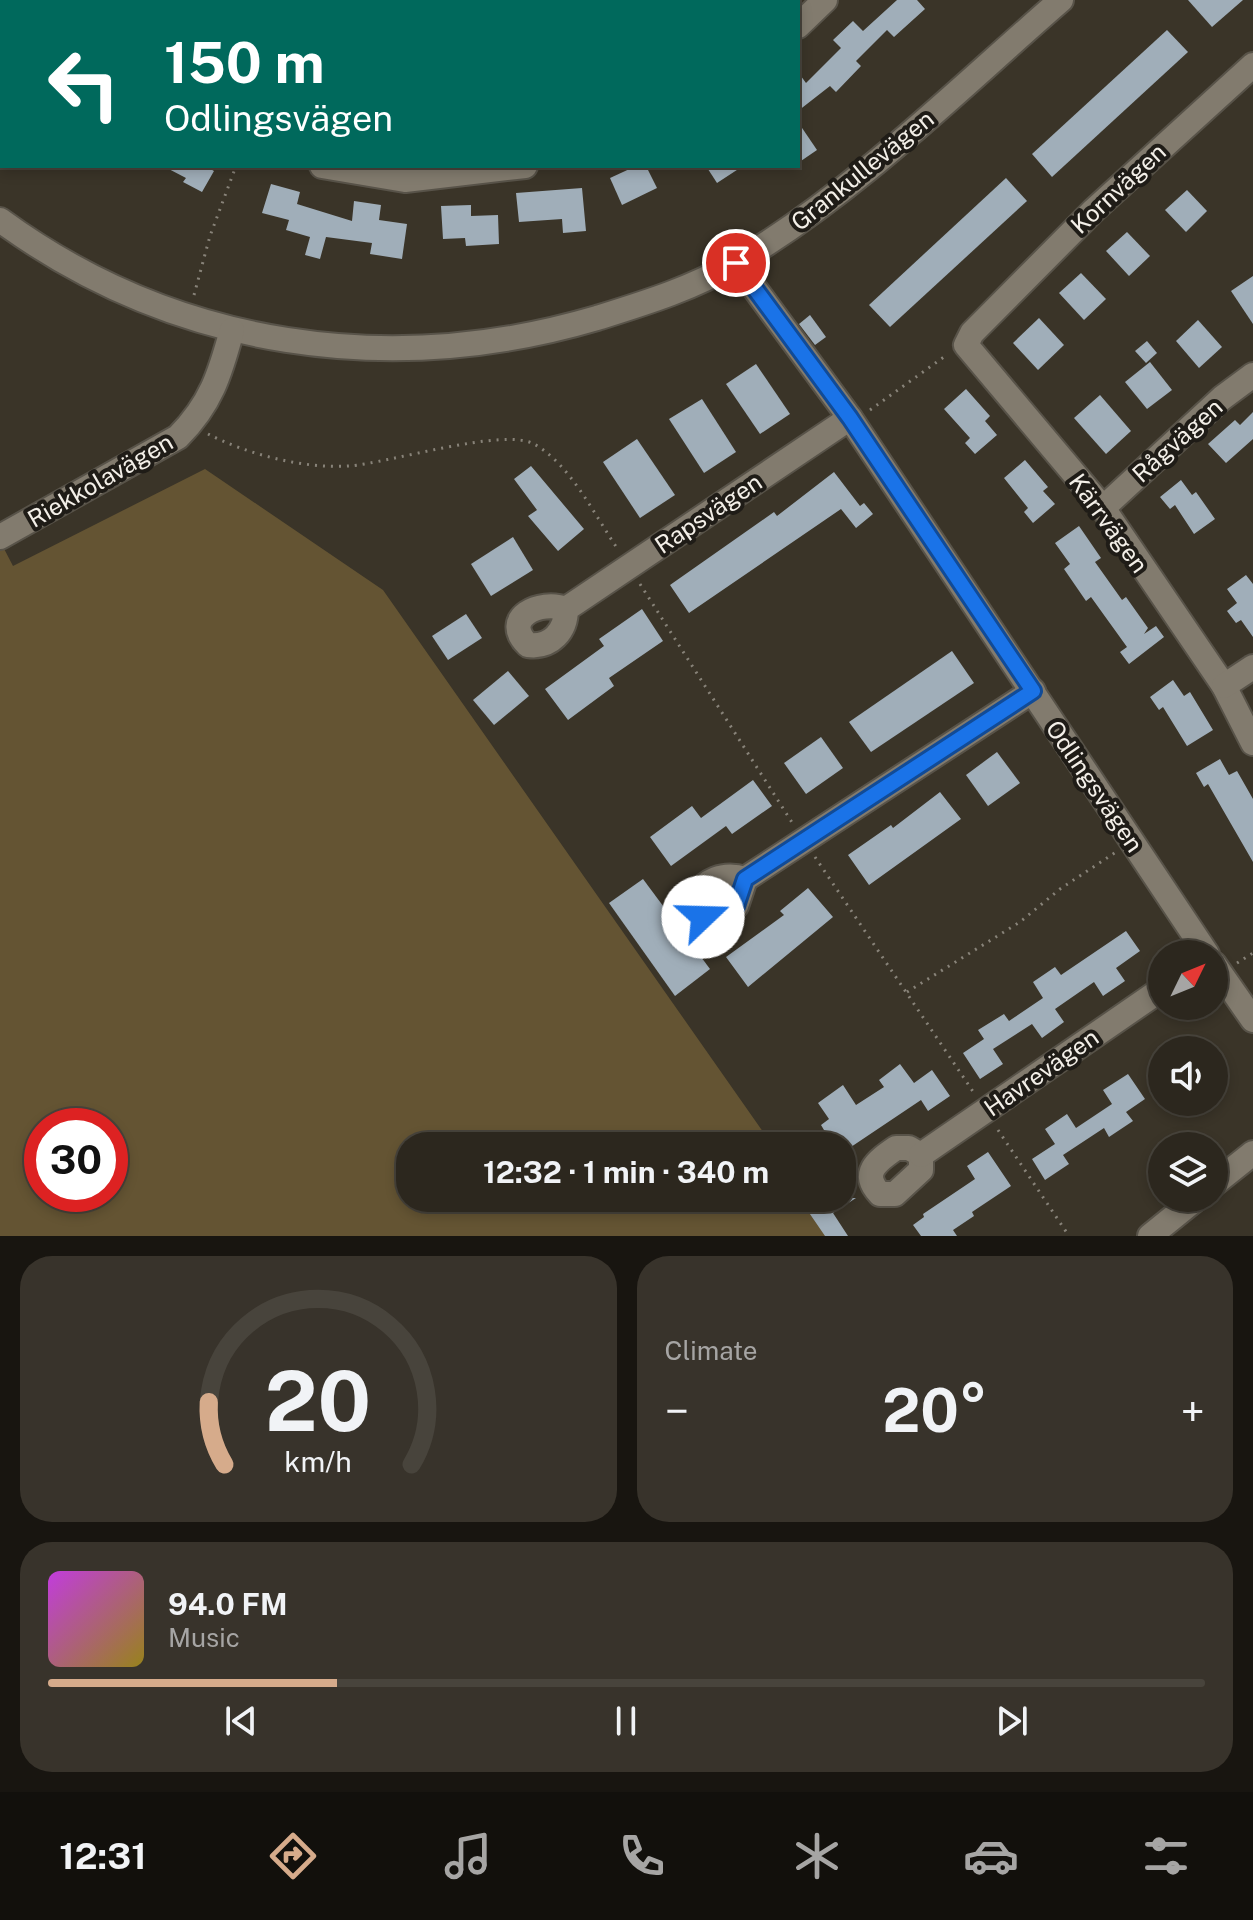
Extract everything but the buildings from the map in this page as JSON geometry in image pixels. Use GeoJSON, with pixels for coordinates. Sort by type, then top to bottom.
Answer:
{"type":"FeatureCollection","features":[{"type":"Feature","properties":{"kind":"street"},"geometry":{"type":"LineString","coordinates":[[800,24],[825,0]]}},
{"type":"Feature","properties":{"kind":"street","name":"Grankullevägen"},"geometry":{"type":"LineString","coordinates":[[0,220],[33,244],[101,282],[188,318],[232,330],[323,345],[415,349],[486,343],[556,330],[655,300],[736,263],[791,228],[870,166],[1061,0]]}},
{"type":"Feature","properties":{"kind":"street","name":"Kornvägen"},"geometry":{"type":"LineString","coordinates":[[966,345],[987,317],[1094,210],[1253,65]]}},
{"type":"Feature","properties":{"kind":"street"},"geometry":{"type":"LineString","coordinates":[[343,168],[385,172],[405,180],[474,175],[514,168]]}},
{"type":"Feature","properties":{"kind":"street","name":"Odlingsvägen"},"geometry":{"type":"LineString","coordinates":[[736,263],[854,424],[1198,940]]}},
{"type":"Feature","properties":{"kind":"street","name":"Riekkolavägen"},"geometry":{"type":"LineString","coordinates":[[0,537],[178,437],[201,414],[218,379],[232,330]]}},
{"type":"Feature","properties":{"kind":"street","name":"Kärrvägen"},"geometry":{"type":"LineString","coordinates":[[966,345],[1103,508],[1224,686],[1253,743]]}},
{"type":"Feature","properties":{"kind":"street","name":"Rågvägen"},"geometry":{"type":"LineString","coordinates":[[1103,508],[1186,430],[1253,375]]}},
{"type":"Feature","properties":{"kind":"street","name":"Rapsvägen"},"geometry":{"type":"LineString","coordinates":[[566,609],[854,424]]}},
{"type":"Feature","properties":{"kind":"street"},"geometry":{"type":"LineString","coordinates":[[1224,686],[1253,667]]}},
{"type":"Feature","properties":{"kind":"street"},"geometry":{"type":"LineString","coordinates":[[745,879],[1033,691]]}},
{"type":"Feature","properties":{"kind":"street"},"geometry":{"type":"LineString","coordinates":[[1228,984],[1253,1020]]}},
{"type":"Feature","properties":{"kind":"street","name":"Havrevägen"},"geometry":{"type":"LineString","coordinates":[[921,1155],[1148,999]]}},
{"type":"Feature","properties":{"kind":"street"},"geometry":{"type":"LineString","coordinates":[[1228,1173],[1253,1153]]}},
{"type":"Feature","properties":{"kind":"street"},"geometry":{"type":"LineString","coordinates":[[1150,1236],[1180,1212]]}},
{"type":"Feature","properties":{"kind":"path"},"geometry":{"type":"LineString","coordinates":[[188,318],[210,236],[235,168]]}},
{"type":"Feature","properties":{"kind":"path"},"geometry":{"type":"LineString","coordinates":[[854,424],[934,361],[966,345]]}},
{"type":"Feature","properties":{"kind":"path"},"geometry":{"type":"LineString","coordinates":[[190,425],[225,443],[289,461],[345,466],[508,439],[531,442],[552,456],[629,566],[805,841],[1069,1236]]}},
{"type":"Feature","properties":{"kind":"path"},"geometry":{"type":"LineString","coordinates":[[907,992],[1020,922],[1060,889],[1132,841]]}},
{"type":"Feature","properties":{"kind":"shaded area"},"geometry":{"type":"Polygon","coordinates":[[[205,469],[383,590],[763,1132],[396,1132],[396,1212],[820,1212],[836,1236],[0,1236],[0,541],[13,566],[205,469]]]}},
{"type":"Feature","properties":{"kind":"route"},"geometry":{"type":"LineString","coordinates":[[703,917],[719,919],[736,906],[745,887],[745,879],[1033,691],[850,418],[736,263]]}}]}
